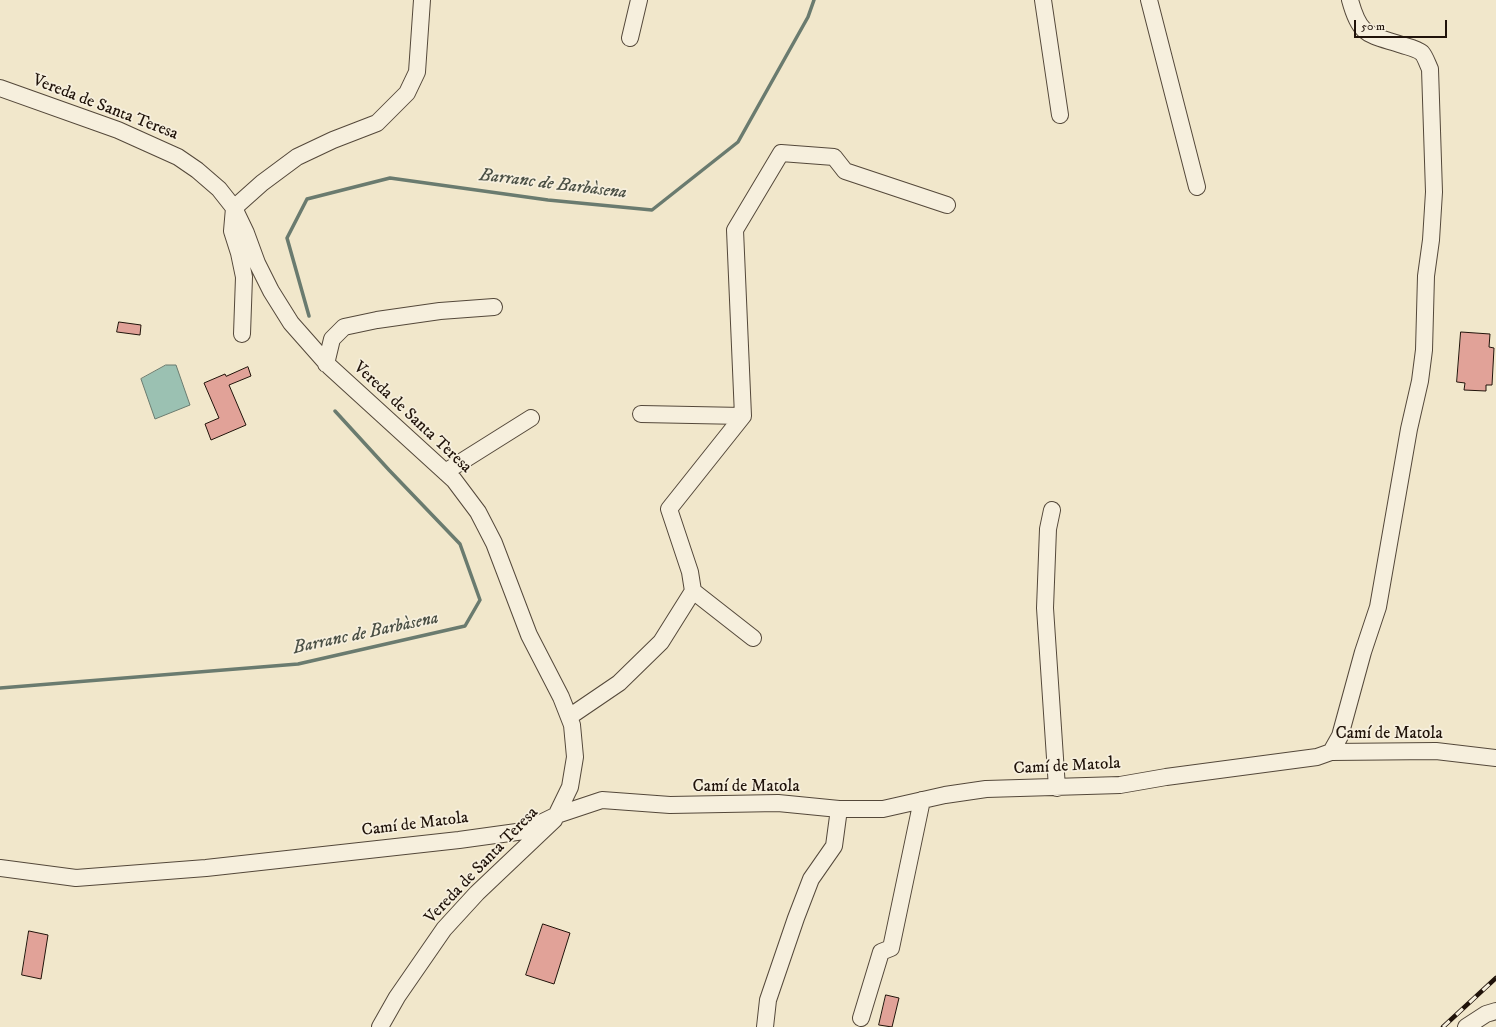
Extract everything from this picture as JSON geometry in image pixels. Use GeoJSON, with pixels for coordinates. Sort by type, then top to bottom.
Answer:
{"type":"FeatureCollection","features":[{"type":"Feature","properties":{"kind":"street"},"geometry":{"type":"LineString","coordinates":[[242,334],[244,277],[239,253],[232,232],[234,208],[262,183],[297,157],[333,140],[377,123],[407,93],[417,72],[422,0]]}},
{"type":"Feature","properties":{"kind":"street"},"geometry":{"type":"LineString","coordinates":[[630,38],[639,0]]}},
{"type":"Feature","properties":{"kind":"street"},"geometry":{"type":"LineString","coordinates":[[1044,0],[1060,115]]}},
{"type":"Feature","properties":{"kind":"street"},"geometry":{"type":"LineString","coordinates":[[1149,0],[1197,187]]}},
{"type":"Feature","properties":{"kind":"street"},"geometry":{"type":"LineString","coordinates":[[1331,752],[1340,736],[1363,652],[1378,607],[1409,429],[1420,381],[1424,350],[1426,276],[1431,240],[1434,192],[1430,70],[1422,54],[1412,48],[1370,35],[1361,28],[1354,17],[1350,0]]}},
{"type":"Feature","properties":{"kind":"street","name":"Vereda de Santa Teresa"},"geometry":{"type":"LineString","coordinates":[[0,88],[118,130],[178,157],[197,170],[219,190],[234,208],[246,233],[257,263],[271,291],[291,323],[326,364],[454,480],[478,512],[494,543],[529,636],[561,697],[572,725],[575,757],[570,787],[557,815],[554,820],[477,893],[444,929],[397,997],[380,1027]]}},
{"type":"Feature","properties":{"kind":"street"},"geometry":{"type":"LineString","coordinates":[[569,717],[619,683],[661,642],[693,591],[690,572],[669,509],[743,416],[734,230],[781,153],[834,157],[845,171],[947,205]]}},
{"type":"Feature","properties":{"kind":"street"},"geometry":{"type":"LineString","coordinates":[[326,364],[332,339],[344,327],[377,320],[440,311],[494,308]]}},
{"type":"Feature","properties":{"kind":"street"},"geometry":{"type":"LineString","coordinates":[[640,414],[743,416]]}},
{"type":"Feature","properties":{"kind":"street"},"geometry":{"type":"LineString","coordinates":[[445,472],[531,418]]}},
{"type":"Feature","properties":{"kind":"street"},"geometry":{"type":"LineString","coordinates":[[1052,510],[1048,529],[1045,608],[1057,788]]}},
{"type":"Feature","properties":{"kind":"street"},"geometry":{"type":"LineString","coordinates":[[693,591],[753,638]]}},
{"type":"Feature","properties":{"kind":"street","name":"Camí de Matola"},"geometry":{"type":"LineString","coordinates":[[0,868],[76,878],[206,868],[459,840],[524,831],[557,815],[602,800],[670,805],[778,803],[839,809],[883,809],[945,795],[986,789],[1120,785],[1173,776],[1317,757],[1331,752],[1436,751],[1496,758]]}},
{"type":"Feature","properties":{"kind":"street"},"geometry":{"type":"LineString","coordinates":[[861,1018],[881,952],[891,948],[922,800]]}},
{"type":"Feature","properties":{"kind":"street"},"geometry":{"type":"LineString","coordinates":[[765,1027],[768,1000],[796,918],[811,879],[834,846],[839,809]]}},
{"type":"Feature","properties":{"kind":"street"},"geometry":{"type":"LineString","coordinates":[[1466,1027],[1486,1014],[1496,1011]]}},
{"type":"Feature","properties":{"kind":"shaded area"},"geometry":{"type":"Polygon","coordinates":[[[166,365],[176,365],[190,405],[155,419],[141,379],[166,365]]]}},
{"type":"Feature","properties":{"kind":"building"},"geometry":{"type":"Polygon","coordinates":[[[119,322],[141,325],[140,335],[117,332],[119,322]]]}},
{"type":"Feature","properties":{"kind":"building"},"geometry":{"type":"Polygon","coordinates":[[[1461,332],[1490,334],[1489,347],[1494,348],[1492,385],[1486,385],[1486,391],[1464,390],[1465,383],[1457,382],[1461,332]]]}},
{"type":"Feature","properties":{"kind":"building"},"geometry":{"type":"Polygon","coordinates":[[[248,367],[251,376],[229,385],[246,425],[211,440],[205,424],[219,418],[204,383],[225,374],[226,376],[248,367]]]}},
{"type":"Feature","properties":{"kind":"building"},"geometry":{"type":"Polygon","coordinates":[[[543,924],[570,933],[554,984],[526,975],[543,924]]]}},
{"type":"Feature","properties":{"kind":"building"},"geometry":{"type":"Polygon","coordinates":[[[29,931],[48,935],[41,979],[22,975],[29,931]]]}},
{"type":"Feature","properties":{"kind":"building"},"geometry":{"type":"Polygon","coordinates":[[[886,995],[899,998],[892,1027],[879,1025],[886,995]]]}},
{"type":"Feature","properties":{"kind":"waterway","name":"Barranc de Barbàsena"},"geometry":{"type":"LineString","coordinates":[[309,316],[287,238],[307,199],[390,178],[548,200],[652,210],[738,142],[808,17],[814,0]]}},
{"type":"Feature","properties":{"kind":"waterway","name":"Barranc de Barbàsena"},"geometry":{"type":"LineString","coordinates":[[0,688],[298,664],[465,626],[480,600],[460,544],[335,411]]}},
{"type":"Feature","properties":{"kind":"railway"},"geometry":{"type":"LineString","coordinates":[[1443,1027],[1496,978]]}}]}
